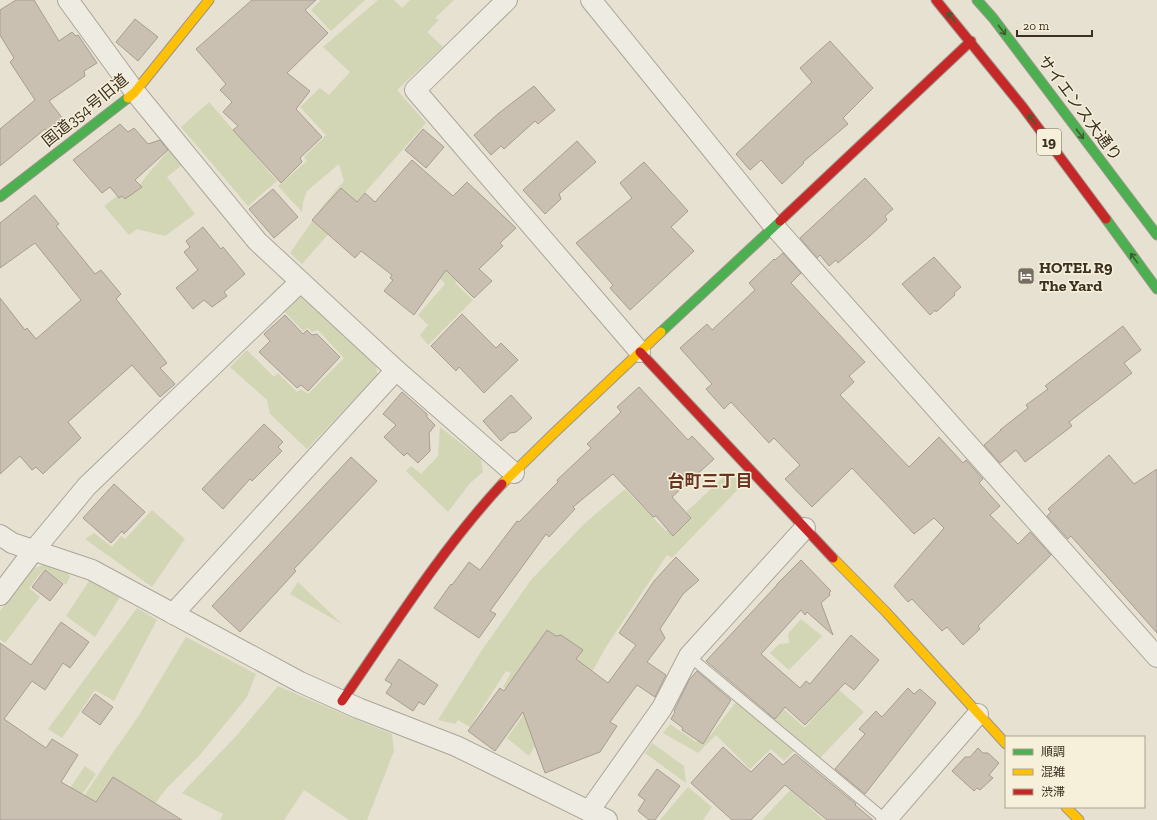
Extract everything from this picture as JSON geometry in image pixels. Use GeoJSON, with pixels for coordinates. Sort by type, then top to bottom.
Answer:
{"type":"FeatureCollection","features":[{"type":"Feature","properties":{"kind":"street"},"geometry":{"type":"LineString","coordinates":[[68,0],[135,92],[258,241],[300,282],[396,370],[514,473]]}},
{"type":"Feature","properties":{"kind":"street","name":"国道354号旧道"},"geometry":{"type":"LineString","coordinates":[[0,197],[135,92],[209,0]]}},
{"type":"Feature","properties":{"kind":"street"},"geometry":{"type":"LineString","coordinates":[[507,0],[415,90],[640,352],[886,612],[1005,743]]}},
{"type":"Feature","properties":{"kind":"street"},"geometry":{"type":"LineString","coordinates":[[591,0],[774,226],[1157,657]]}},
{"type":"Feature","properties":{"kind":"street","name":"19"},"geometry":{"type":"LineString","coordinates":[[936,0],[971,41],[1075,176],[1157,289]]}},
{"type":"Feature","properties":{"kind":"street","name":"サイエンス大通り"},"geometry":{"type":"LineString","coordinates":[[977,0],[993,18],[1157,235]]}},
{"type":"Feature","properties":{"kind":"street"},"geometry":{"type":"LineString","coordinates":[[342,701],[449,546],[481,506],[640,352],[971,41]]}},
{"type":"Feature","properties":{"kind":"street"},"geometry":{"type":"LineString","coordinates":[[0,595],[34,550],[87,486],[300,282]]}},
{"type":"Feature","properties":{"kind":"street"},"geometry":{"type":"LineString","coordinates":[[173,614],[396,370]]}},
{"type":"Feature","properties":{"kind":"street"},"geometry":{"type":"LineString","coordinates":[[589,811],[662,708],[689,656],[805,528]]}},
{"type":"Feature","properties":{"kind":"street"},"geometry":{"type":"LineString","coordinates":[[0,535],[12,543],[92,570],[300,682],[342,701],[456,746],[607,820]]}},
{"type":"Feature","properties":{"kind":"street"},"geometry":{"type":"LineString","coordinates":[[886,820],[978,714]]}},
{"type":"Feature","properties":{"kind":"street"},"geometry":{"type":"LineString","coordinates":[[1067,808],[1079,820]]}},
{"type":"Feature","properties":{"kind":"lane"},"geometry":{"type":"LineString","coordinates":[[689,656],[886,820]]}},
{"type":"Feature","properties":{"kind":"green space"},"geometry":{"type":"Polygon","coordinates":[[[321,0],[365,0],[331,31],[311,10],[321,0]]]}},
{"type":"Feature","properties":{"kind":"green space"},"geometry":{"type":"Polygon","coordinates":[[[378,0],[394,0],[402,8],[410,0],[454,0],[435,18],[439,20],[427,32],[443,47],[397,90],[426,123],[302,264],[290,253],[322,207],[344,181],[339,164],[307,191],[303,202],[302,212],[278,186],[307,161],[304,157],[326,135],[300,107],[320,88],[329,95],[350,72],[323,47],[378,0]]]}},
{"type":"Feature","properties":{"kind":"green space"},"geometry":{"type":"Polygon","coordinates":[[[209,102],[277,181],[248,206],[181,127],[209,102]]]}},
{"type":"Feature","properties":{"kind":"green space"},"geometry":{"type":"Polygon","coordinates":[[[170,149],[182,165],[167,177],[195,214],[165,236],[137,229],[129,235],[104,206],[117,196],[140,185],[170,149]]]}},
{"type":"Feature","properties":{"kind":"green space"},"geometry":{"type":"Polygon","coordinates":[[[433,213],[475,261],[455,283],[473,300],[428,345],[420,335],[428,325],[418,315],[445,284],[439,277],[433,213]]]}},
{"type":"Feature","properties":{"kind":"green space"},"geometry":{"type":"Polygon","coordinates":[[[299,297],[307,299],[376,360],[377,375],[307,449],[270,414],[267,400],[230,367],[247,350],[274,377],[278,373],[297,392],[301,389],[308,394],[344,358],[318,330],[312,332],[308,328],[303,331],[284,311],[299,297]]]}},
{"type":"Feature","properties":{"kind":"green space"},"geometry":{"type":"Polygon","coordinates":[[[440,427],[481,459],[483,472],[470,483],[448,512],[406,471],[411,466],[421,474],[438,456],[440,427]]]}},
{"type":"Feature","properties":{"kind":"green space"},"geometry":{"type":"Polygon","coordinates":[[[730,471],[743,484],[672,558],[667,555],[606,647],[566,718],[552,716],[529,756],[507,738],[527,710],[503,687],[511,673],[506,671],[470,727],[458,720],[455,724],[438,720],[482,650],[531,580],[584,524],[625,489],[666,531],[730,471]]]}},
{"type":"Feature","properties":{"kind":"green space"},"geometry":{"type":"Polygon","coordinates":[[[152,510],[185,539],[152,587],[85,539],[94,533],[112,547],[121,536],[125,539],[152,510]]]}},
{"type":"Feature","properties":{"kind":"green space"},"geometry":{"type":"Polygon","coordinates":[[[49,563],[66,569],[70,577],[66,585],[44,569],[29,588],[40,597],[5,643],[0,639],[0,611],[32,569],[49,563]]]}},
{"type":"Feature","properties":{"kind":"green space"},"geometry":{"type":"Polygon","coordinates":[[[89,581],[120,597],[95,637],[66,616],[89,581]]]}},
{"type":"Feature","properties":{"kind":"green space"},"geometry":{"type":"Polygon","coordinates":[[[298,582],[301,585],[342,624],[290,594],[298,582]]]}},
{"type":"Feature","properties":{"kind":"green space"},"geometry":{"type":"Polygon","coordinates":[[[137,608],[157,620],[114,701],[95,690],[62,738],[48,729],[137,608]]]}},
{"type":"Feature","properties":{"kind":"green space"},"geometry":{"type":"Polygon","coordinates":[[[801,619],[822,636],[789,670],[770,653],[779,644],[789,643],[788,634],[801,619]]]}},
{"type":"Feature","properties":{"kind":"green space"},"geometry":{"type":"Polygon","coordinates":[[[186,637],[256,674],[247,697],[199,756],[166,789],[148,813],[68,820],[138,717],[186,637]]]}},
{"type":"Feature","properties":{"kind":"green space"},"geometry":{"type":"Polygon","coordinates":[[[827,679],[864,712],[819,759],[766,714],[777,703],[805,728],[830,699],[819,688],[827,679]]]}},
{"type":"Feature","properties":{"kind":"green space"},"geometry":{"type":"Polygon","coordinates":[[[278,686],[392,734],[394,751],[367,820],[349,820],[304,790],[284,820],[220,820],[223,814],[182,793],[237,735],[278,686]]]}},
{"type":"Feature","properties":{"kind":"green space"},"geometry":{"type":"Polygon","coordinates":[[[736,702],[796,749],[784,761],[771,749],[750,769],[716,735],[698,753],[663,733],[670,724],[696,742],[703,734],[709,737],[736,702]]]}},
{"type":"Feature","properties":{"kind":"green space"},"geometry":{"type":"Polygon","coordinates":[[[652,743],[684,766],[686,783],[645,753],[652,743]]]}},
{"type":"Feature","properties":{"kind":"green space"},"geometry":{"type":"Polygon","coordinates":[[[85,766],[96,774],[79,799],[68,791],[85,766]]]}},
{"type":"Feature","properties":{"kind":"green space"},"geometry":{"type":"Polygon","coordinates":[[[795,785],[812,801],[809,807],[824,820],[762,820],[795,785]]]}},
{"type":"Feature","properties":{"kind":"green space"},"geometry":{"type":"Polygon","coordinates":[[[688,787],[712,807],[703,820],[660,820],[688,787]]]}},
{"type":"Feature","properties":{"kind":"building"},"geometry":{"type":"Polygon","coordinates":[[[16,0],[34,0],[59,41],[72,32],[76,36],[78,35],[97,63],[84,71],[85,76],[49,101],[68,125],[53,138],[45,129],[0,166],[0,129],[35,100],[10,62],[14,58],[0,35],[0,10],[16,0]]]}},
{"type":"Feature","properties":{"kind":"building"},"geometry":{"type":"Polygon","coordinates":[[[252,0],[316,0],[305,10],[328,33],[287,73],[310,91],[296,109],[322,137],[300,158],[302,162],[281,183],[233,130],[238,126],[223,112],[232,102],[220,90],[226,84],[196,49],[252,0]]]}},
{"type":"Feature","properties":{"kind":"building"},"geometry":{"type":"Polygon","coordinates":[[[135,19],[158,37],[138,61],[116,42],[135,19]]]}},
{"type":"Feature","properties":{"kind":"building"},"geometry":{"type":"Polygon","coordinates":[[[830,41],[873,88],[843,118],[848,124],[803,162],[804,163],[782,184],[761,160],[750,170],[736,154],[812,82],[800,68],[830,41]]]}},
{"type":"Feature","properties":{"kind":"building"},"geometry":{"type":"Polygon","coordinates":[[[534,86],[555,110],[538,124],[535,121],[504,149],[501,146],[491,155],[474,135],[499,113],[534,86]]]}},
{"type":"Feature","properties":{"kind":"building"},"geometry":{"type":"Polygon","coordinates":[[[120,124],[128,132],[134,128],[148,144],[160,140],[168,150],[135,180],[142,187],[125,199],[122,196],[119,198],[110,187],[102,193],[73,160],[120,124]]]}},
{"type":"Feature","properties":{"kind":"building"},"geometry":{"type":"Polygon","coordinates":[[[423,129],[444,147],[426,168],[405,150],[423,129]]]}},
{"type":"Feature","properties":{"kind":"building"},"geometry":{"type":"Polygon","coordinates":[[[577,141],[596,162],[559,194],[561,199],[545,214],[523,190],[577,141]]]}},
{"type":"Feature","properties":{"kind":"building"},"geometry":{"type":"Polygon","coordinates":[[[412,160],[453,196],[467,182],[516,228],[500,243],[503,246],[479,269],[492,281],[474,298],[446,270],[414,315],[384,291],[393,280],[390,278],[392,275],[361,251],[355,258],[312,220],[341,188],[357,202],[365,193],[375,202],[412,160]]]}},
{"type":"Feature","properties":{"kind":"building"},"geometry":{"type":"Polygon","coordinates":[[[644,162],[688,211],[671,227],[694,251],[630,310],[610,288],[613,285],[576,243],[632,198],[620,183],[644,162]]]}},
{"type":"Feature","properties":{"kind":"building"},"geometry":{"type":"Polygon","coordinates":[[[865,178],[893,209],[885,216],[887,220],[871,235],[838,263],[836,260],[829,266],[820,255],[817,258],[800,238],[865,178]]]}},
{"type":"Feature","properties":{"kind":"building"},"geometry":{"type":"Polygon","coordinates":[[[273,189],[298,217],[274,238],[249,209],[273,189]]]}},
{"type":"Feature","properties":{"kind":"building"},"geometry":{"type":"Polygon","coordinates":[[[35,195],[59,224],[56,226],[95,274],[101,270],[121,294],[116,299],[167,363],[160,368],[175,384],[160,397],[132,365],[68,422],[81,438],[43,474],[36,467],[32,470],[20,456],[0,474],[0,298],[25,330],[27,328],[36,339],[81,300],[35,243],[0,268],[0,223],[35,195]]]}},
{"type":"Feature","properties":{"kind":"building"},"geometry":{"type":"Polygon","coordinates":[[[203,227],[221,249],[223,247],[245,274],[224,292],[227,296],[212,307],[204,300],[193,309],[176,288],[198,270],[184,252],[190,247],[186,241],[203,227]]]}},
{"type":"Feature","properties":{"kind":"building"},"geometry":{"type":"Polygon","coordinates":[[[783,253],[801,273],[791,283],[865,362],[849,376],[854,382],[840,395],[909,467],[939,437],[963,463],[966,460],[983,479],[979,483],[1000,506],[990,515],[1018,544],[1030,532],[1051,555],[978,626],[980,629],[963,645],[947,627],[942,631],[912,599],[908,602],[894,586],[944,528],[934,518],[914,534],[852,468],[812,507],[785,479],[800,465],[774,438],[769,443],[731,402],[724,409],[706,389],[712,384],[680,348],[707,324],[712,330],[755,290],[749,283],[774,259],[775,260],[783,253]]]}},
{"type":"Feature","properties":{"kind":"building"},"geometry":{"type":"Polygon","coordinates":[[[934,257],[961,287],[954,293],[955,295],[936,312],[935,310],[930,315],[902,284],[934,257]]]}},
{"type":"Feature","properties":{"kind":"building"},"geometry":{"type":"Polygon","coordinates":[[[462,314],[496,348],[501,343],[518,360],[484,393],[459,367],[456,371],[431,346],[462,314]]]}},
{"type":"Feature","properties":{"kind":"building"},"geometry":{"type":"Polygon","coordinates":[[[285,315],[303,334],[307,330],[312,335],[317,334],[340,357],[308,391],[301,385],[297,388],[259,352],[270,341],[264,334],[285,315]]]}},
{"type":"Feature","properties":{"kind":"building"},"geometry":{"type":"Polygon","coordinates":[[[1123,326],[1141,350],[1124,363],[1132,373],[1069,422],[1072,426],[1025,462],[1016,450],[1000,463],[984,445],[1028,408],[1026,405],[1048,389],[1045,386],[1123,326]]]}},
{"type":"Feature","properties":{"kind":"building"},"geometry":{"type":"Polygon","coordinates":[[[639,387],[688,440],[692,436],[714,459],[672,497],[691,518],[673,536],[656,516],[653,517],[613,474],[573,507],[575,509],[549,537],[546,534],[490,611],[496,614],[479,638],[434,608],[469,562],[480,570],[517,521],[519,522],[558,482],[557,480],[591,448],[587,444],[621,412],[617,407],[639,387]]]}},
{"type":"Feature","properties":{"kind":"building"},"geometry":{"type":"Polygon","coordinates":[[[402,392],[427,414],[427,417],[435,425],[429,433],[430,451],[418,463],[407,453],[404,456],[384,437],[396,425],[383,414],[402,392]]]}},
{"type":"Feature","properties":{"kind":"building"},"geometry":{"type":"Polygon","coordinates":[[[511,395],[532,418],[516,432],[510,433],[501,441],[483,421],[511,395]]]}},
{"type":"Feature","properties":{"kind":"building"},"geometry":{"type":"Polygon","coordinates":[[[264,424],[283,442],[278,447],[282,451],[252,481],[250,479],[223,509],[202,489],[264,424]]]}},
{"type":"Feature","properties":{"kind":"building"},"geometry":{"type":"Polygon","coordinates":[[[1109,455],[1134,484],[1157,469],[1157,633],[1071,536],[1068,539],[1047,516],[1051,512],[1048,509],[1109,455]]]}},
{"type":"Feature","properties":{"kind":"building"},"geometry":{"type":"Polygon","coordinates":[[[351,457],[377,481],[294,569],[296,571],[240,632],[212,606],[351,457]]]}},
{"type":"Feature","properties":{"kind":"building"},"geometry":{"type":"Polygon","coordinates":[[[114,484],[145,512],[124,534],[122,531],[111,543],[83,518],[114,484]]]}},
{"type":"Feature","properties":{"kind":"building"},"geometry":{"type":"Polygon","coordinates":[[[676,557],[699,580],[683,594],[660,629],[665,638],[647,662],[666,675],[655,697],[637,685],[610,722],[617,726],[600,752],[545,773],[523,712],[495,751],[468,731],[500,688],[504,691],[547,630],[556,636],[561,635],[583,650],[576,659],[608,683],[636,645],[619,633],[654,581],[676,557]]]}},
{"type":"Feature","properties":{"kind":"building"},"geometry":{"type":"Polygon","coordinates":[[[801,560],[831,591],[829,593],[830,595],[821,603],[833,635],[807,612],[805,615],[801,610],[761,654],[800,688],[806,681],[810,684],[851,635],[879,660],[854,690],[845,683],[805,725],[785,707],[775,719],[706,661],[801,560]]]}},
{"type":"Feature","properties":{"kind":"building"},"geometry":{"type":"Polygon","coordinates":[[[45,570],[63,584],[50,601],[32,587],[45,570]]]}},
{"type":"Feature","properties":{"kind":"building"},"geometry":{"type":"Polygon","coordinates":[[[61,622],[89,642],[70,668],[63,663],[45,690],[32,681],[4,719],[46,748],[52,739],[78,755],[61,782],[96,802],[113,777],[182,820],[0,820],[0,643],[31,665],[61,622]]]}},
{"type":"Feature","properties":{"kind":"building"},"geometry":{"type":"Polygon","coordinates":[[[399,659],[438,685],[424,705],[419,702],[413,711],[386,693],[392,684],[385,680],[399,659]]]}},
{"type":"Feature","properties":{"kind":"building"},"geometry":{"type":"Polygon","coordinates":[[[697,671],[731,700],[703,744],[682,730],[683,728],[671,719],[689,680],[697,671]]]}},
{"type":"Feature","properties":{"kind":"building"},"geometry":{"type":"Polygon","coordinates":[[[908,688],[914,694],[920,689],[936,703],[865,794],[835,769],[865,734],[859,729],[876,711],[882,717],[908,688]]]}},
{"type":"Feature","properties":{"kind":"building"},"geometry":{"type":"Polygon","coordinates":[[[95,694],[113,707],[100,725],[82,712],[95,694]]]}},
{"type":"Feature","properties":{"kind":"building"},"geometry":{"type":"Polygon","coordinates":[[[723,747],[751,772],[770,753],[783,765],[795,754],[856,804],[855,805],[873,820],[827,820],[785,785],[751,820],[732,820],[691,783],[723,747]]]}},
{"type":"Feature","properties":{"kind":"building"},"geometry":{"type":"Polygon","coordinates":[[[978,748],[983,753],[988,753],[999,763],[989,775],[993,778],[980,790],[977,788],[974,791],[952,771],[965,757],[970,757],[978,748]]]}},
{"type":"Feature","properties":{"kind":"building"},"geometry":{"type":"Polygon","coordinates":[[[657,769],[680,786],[655,820],[649,820],[638,811],[645,800],[638,795],[657,769]]]}},
{"type":"Feature","properties":{"kind":"traffic: fast"},"geometry":{"type":"LineString","coordinates":[[977,0],[993,18],[1157,235]]}},
{"type":"Feature","properties":{"kind":"traffic: fast"},"geometry":{"type":"LineString","coordinates":[[0,197],[128,98]]}},
{"type":"Feature","properties":{"kind":"traffic: fast"},"geometry":{"type":"LineString","coordinates":[[1106,219],[1157,289]]}},
{"type":"Feature","properties":{"kind":"traffic: fast"},"geometry":{"type":"LineString","coordinates":[[661,332],[780,221]]}},
{"type":"Feature","properties":{"kind":"traffic: slow"},"geometry":{"type":"LineString","coordinates":[[128,98],[135,92],[209,0]]}},
{"type":"Feature","properties":{"kind":"traffic: slow"},"geometry":{"type":"LineString","coordinates":[[502,484],[661,332]]}},
{"type":"Feature","properties":{"kind":"traffic: slow"},"geometry":{"type":"LineString","coordinates":[[833,558],[886,612],[1005,743]]}},
{"type":"Feature","properties":{"kind":"traffic: slow"},"geometry":{"type":"LineString","coordinates":[[1067,808],[1079,820]]}},
{"type":"Feature","properties":{"kind":"traffic: jam"},"geometry":{"type":"LineString","coordinates":[[936,0],[1022,106],[1106,219]]}},
{"type":"Feature","properties":{"kind":"traffic: jam"},"geometry":{"type":"LineString","coordinates":[[780,221],[971,41]]}},
{"type":"Feature","properties":{"kind":"traffic: jam"},"geometry":{"type":"LineString","coordinates":[[640,352],[833,558]]}},
{"type":"Feature","properties":{"kind":"traffic: jam"},"geometry":{"type":"LineString","coordinates":[[342,701],[438,562],[458,535],[502,484]]}},
{"type":"Feature","properties":{"kind":"place","name":"HOTEL R9 The Yard"},"geometry":{"type":"Point","coordinates":[1026,276]}},
{"type":"Feature","properties":{"kind":"district","name":"台町三丁目"},"geometry":{"type":"Point","coordinates":[710,481]}}]}
